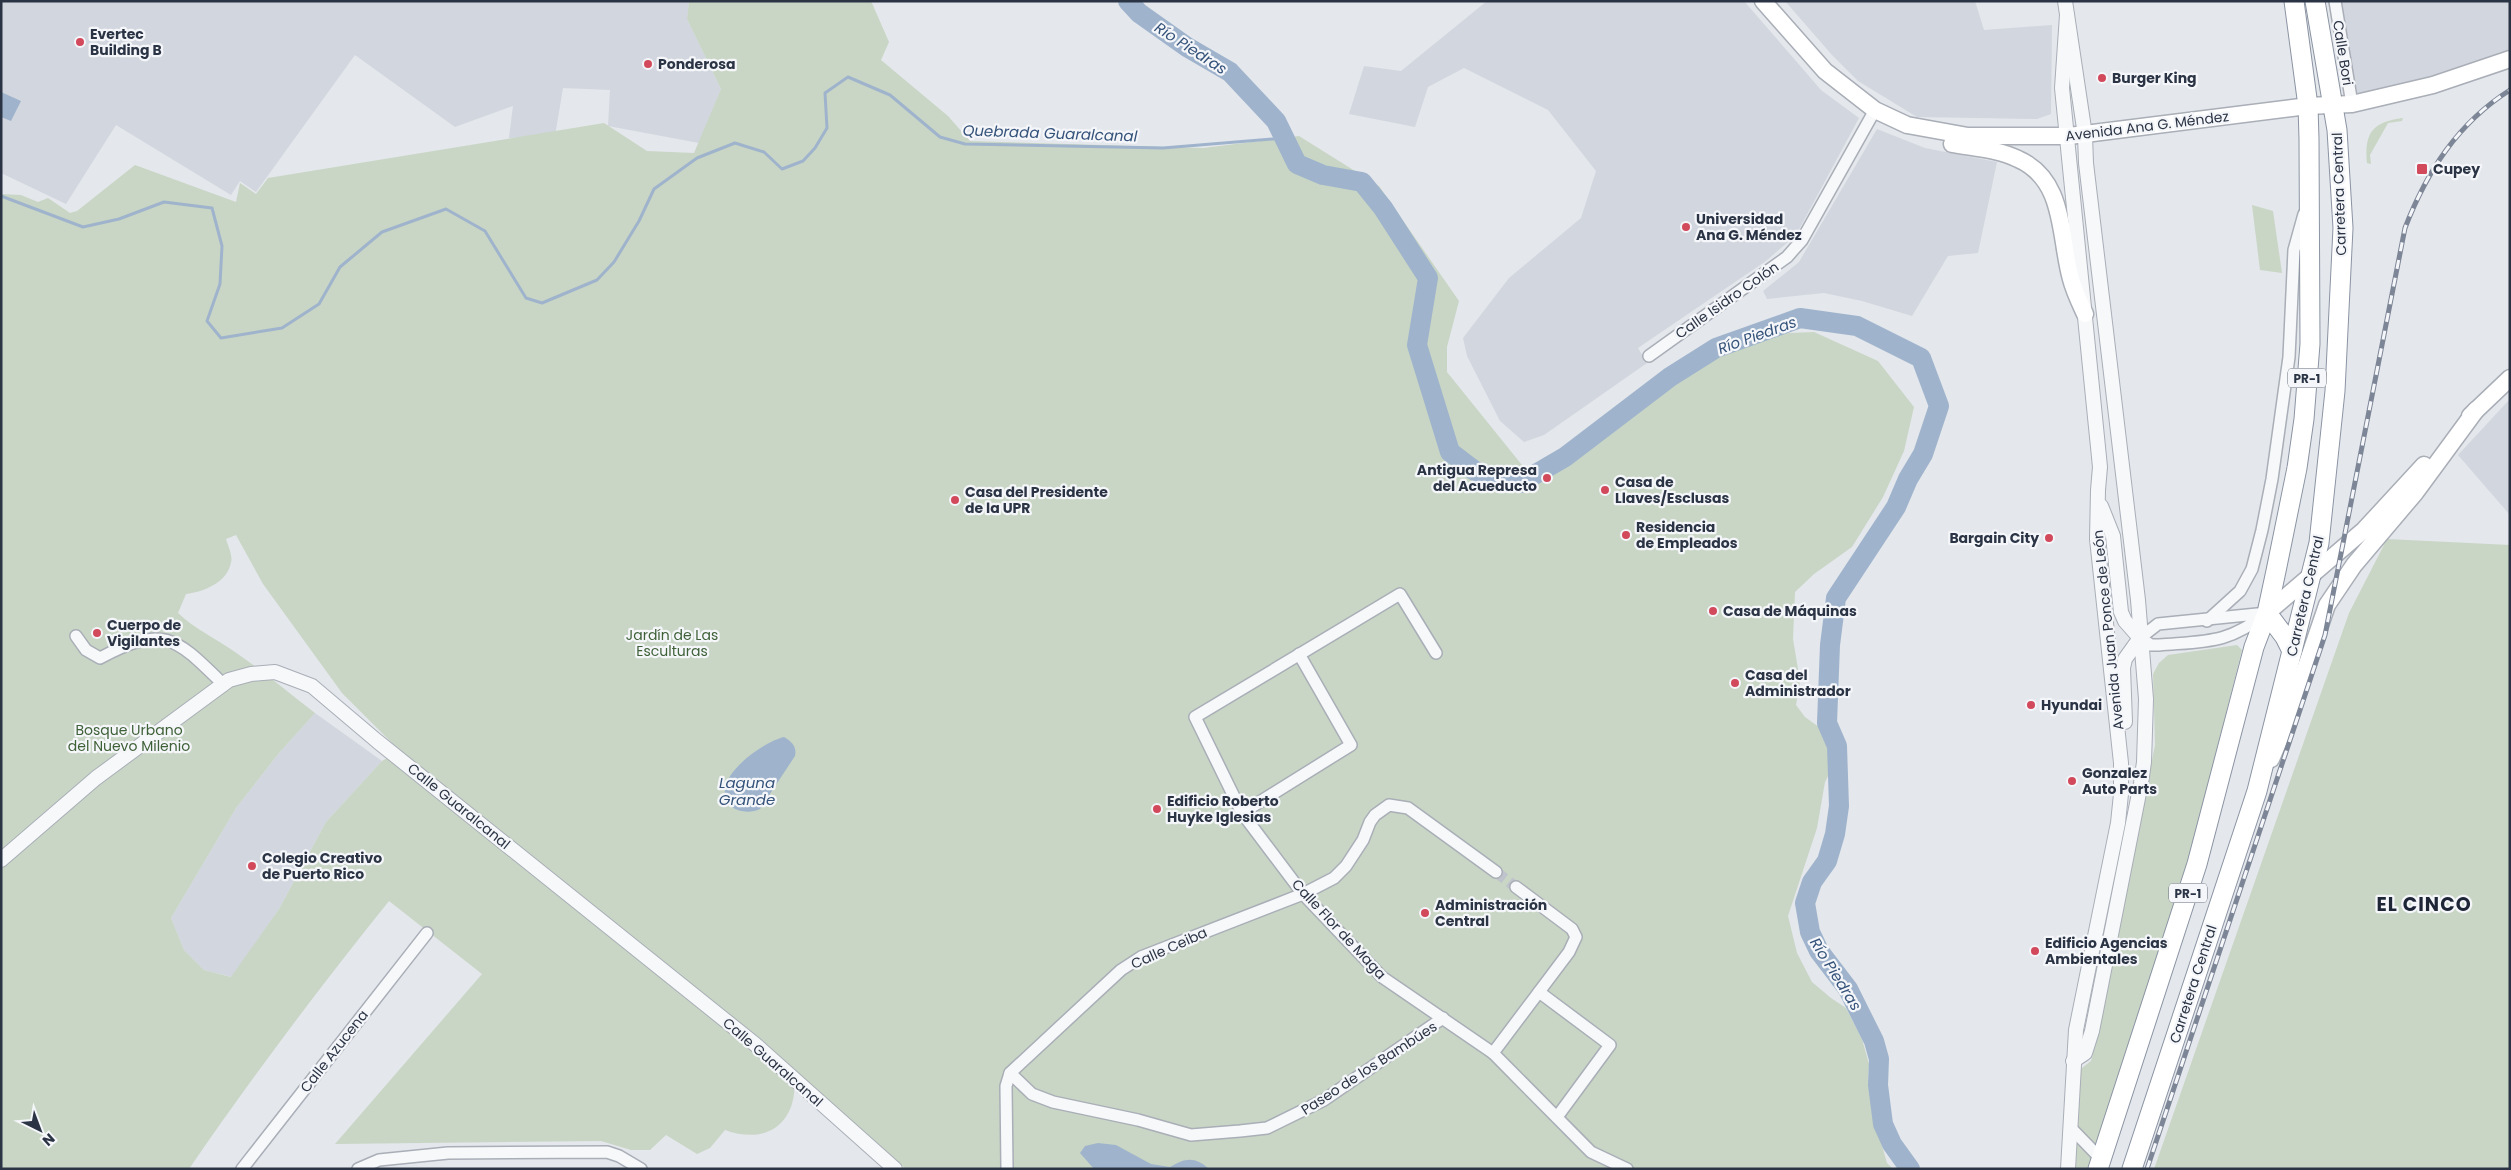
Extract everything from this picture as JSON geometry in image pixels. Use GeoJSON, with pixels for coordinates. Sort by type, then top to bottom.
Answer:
{"type":"FeatureCollection","features":[{"type":"Feature","properties":{"kind":"highway","name":"Carretera Central"},"geometry":{"type":"LineString","coordinates":[[2099,1164],[2198,864],[2254,647],[2267,613],[2292,492],[2304,419],[2310,344],[2308,106],[2294,1]]}},
{"type":"Feature","properties":{"kind":"highway","name":"Carretera Central"},"geometry":{"type":"LineString","coordinates":[[2132,1169],[2257,790],[2312,575],[2318,543],[2335,391],[2343,228],[2337,130],[2315,1]]}},
{"type":"Feature","properties":{"kind":"highway"},"geometry":{"type":"LineString","coordinates":[[2267,613],[2285,637],[2292,651]]}},
{"type":"Feature","properties":{"kind":"main road","name":"Avenida Ana G. Méndez"},"geometry":{"type":"LineString","coordinates":[[1764,1],[1825,71],[1875,110],[1907,126],[1968,136],[2069,136],[2308,106],[2352,104],[2433,85],[2509,59]]}},
{"type":"Feature","properties":{"kind":"main road"},"geometry":{"type":"LineString","coordinates":[[1907,126],[1921,137],[2008,155],[2020,160],[2038,173],[2049,186],[2060,214],[2071,279],[2085,314]]}},
{"type":"Feature","properties":{"kind":"main road"},"geometry":{"type":"LineString","coordinates":[[2267,613],[2364,530],[2444,441],[2510,378]]}},
{"type":"Feature","properties":{"kind":"main road"},"geometry":{"type":"LineString","coordinates":[[2257,790],[2287,722],[2327,605],[2359,559],[2416,493],[2476,410]]}},
{"type":"Feature","properties":{"kind":"street","name":"Calle Bori"},"geometry":{"type":"LineString","coordinates":[[2335,1],[2352,104]]}},
{"type":"Feature","properties":{"kind":"street","name":"Avenida Juan Ponce de León"},"geometry":{"type":"LineString","coordinates":[[2066,8],[2086,134],[2086,163],[2123,464],[2146,699],[2142,776],[2092,1031],[2085,1053],[2073,1061]]}},
{"type":"Feature","properties":{"kind":"street","name":"Avenida Juan Ponce de León"},"geometry":{"type":"LineString","coordinates":[[2066,8],[2062,88],[2069,136],[2068,158],[2100,467],[2097,539],[2121,763],[2118,823],[2076,1030],[2068,1169]]}},
{"type":"Feature","properties":{"kind":"street","name":"Calle Isidro Colón"},"geometry":{"type":"LineString","coordinates":[[1649,356],[1788,257],[1802,240],[1875,110]]}},
{"type":"Feature","properties":{"kind":"street","name":"Avenida Juan Ponce de León"},"geometry":{"type":"LineString","coordinates":[[2069,136],[2078,145],[2086,163]]}},
{"type":"Feature","properties":{"kind":"street"},"geometry":{"type":"LineString","coordinates":[[2207,621],[2240,591],[2252,569],[2262,530],[2272,479],[2289,356],[2294,250],[2309,196]]}},
{"type":"Feature","properties":{"kind":"street"},"geometry":{"type":"LineString","coordinates":[[2098,498],[2113,536],[2124,621],[2140,638],[2151,645],[2222,639],[2247,629],[2267,613]]}},
{"type":"Feature","properties":{"kind":"street"},"geometry":{"type":"LineString","coordinates":[[1242,813],[1352,745],[1299,654],[1400,594],[1436,653]]}},
{"type":"Feature","properties":{"kind":"street"},"geometry":{"type":"LineString","coordinates":[[2121,763],[2125,746],[2123,668],[2125,659],[2140,638],[2158,624],[2207,621],[2236,614],[2267,613]]}},
{"type":"Feature","properties":{"kind":"street"},"geometry":{"type":"LineString","coordinates":[[76,636],[86,650],[100,658],[126,644],[152,638],[167,640],[188,649],[223,684]]}},
{"type":"Feature","properties":{"kind":"street","name":"Calle Flor de Maga"},"geometry":{"type":"LineString","coordinates":[[1299,654],[1195,717],[1242,813],[1302,894],[1382,977],[1494,1053],[1591,1152],[1627,1169]]}},
{"type":"Feature","properties":{"kind":"street","name":"Calle Guaralcanal"},"geometry":{"type":"LineString","coordinates":[[1,860],[96,778],[223,684],[229,680],[251,674],[275,672],[312,686],[377,741],[756,1045],[895,1169]]}},
{"type":"Feature","properties":{"kind":"street","name":"Calle Ceiba"},"geometry":{"type":"LineString","coordinates":[[1010,1073],[1122,970],[1142,957],[1302,894],[1340,874],[1363,840],[1375,815],[1390,805],[1408,808],[1496,872]]}},
{"type":"Feature","properties":{"kind":"street"},"geometry":{"type":"LineString","coordinates":[[1494,1053],[1569,952],[1576,936],[1572,929],[1516,887]]}},
{"type":"Feature","properties":{"kind":"street","name":"Calle Azucena"},"geometry":{"type":"LineString","coordinates":[[242,1169],[427,932]]}},
{"type":"Feature","properties":{"kind":"street"},"geometry":{"type":"LineString","coordinates":[[1539,992],[1610,1045],[1557,1117]]}},
{"type":"Feature","properties":{"kind":"street","name":"Paseo de los Bambúes"},"geometry":{"type":"LineString","coordinates":[[1010,1073],[1032,1094],[1053,1102],[1138,1120],[1191,1135],[1240,1132],[1267,1128],[1324,1100],[1443,1018]]}},
{"type":"Feature","properties":{"kind":"street"},"geometry":{"type":"LineString","coordinates":[[1007,1169],[1006,1086],[1010,1073]]}},
{"type":"Feature","properties":{"kind":"street"},"geometry":{"type":"LineString","coordinates":[[2070,1127],[2099,1164]]}},
{"type":"Feature","properties":{"kind":"street"},"geometry":{"type":"LineString","coordinates":[[358,1169],[379,1160],[448,1153],[607,1152],[619,1156],[641,1169]]}},
{"type":"Feature","properties":{"kind":"shaded area"},"geometry":{"type":"Polygon","coordinates":[[[1,1],[689,1],[687,19],[721,89],[699,143],[608,126],[610,90],[563,88],[555,136],[509,138],[513,106],[455,127],[355,55],[256,192],[240,181],[231,195],[116,125],[66,204],[1,173],[1,1]]]}},
{"type":"Feature","properties":{"kind":"shaded area","name":"Universidad Ana G. Méndez"},"geometry":{"type":"Polygon","coordinates":[[[1487,1],[1744,1],[1821,90],[1859,118],[1796,235],[1766,261],[1638,348],[1647,363],[1544,435],[1524,442],[1500,421],[1467,356],[1463,338],[1509,278],[1581,218],[1596,171],[1548,110],[1464,68],[1428,87],[1415,127],[1349,114],[1364,66],[1401,71],[1487,1]]]}},
{"type":"Feature","properties":{"kind":"shaded area"},"geometry":{"type":"Polygon","coordinates":[[[1785,1],[1975,1],[1984,30],[2052,25],[2051,114],[2037,119],[1917,117],[1858,81],[1832,55],[1785,1]]]}},
{"type":"Feature","properties":{"kind":"shaded area"},"geometry":{"type":"Polygon","coordinates":[[[2335,1],[2510,1],[2510,58],[2352,104],[2335,1]]]}},
{"type":"Feature","properties":{"kind":"shaded area","name":"Universidad Ana G. Méndez"},"geometry":{"type":"Polygon","coordinates":[[[1877,129],[1925,148],[1997,162],[1978,253],[1948,256],[1912,316],[1862,301],[1824,293],[1767,299],[1763,291],[1799,262],[1877,129]]]}},
{"type":"Feature","properties":{"kind":"shaded area"},"geometry":{"type":"Polygon","coordinates":[[[2510,399],[2510,515],[2458,455],[2510,399]]]}},
{"type":"Feature","properties":{"kind":"shaded area","name":"Colegio Creativo de Puerto Rico"},"geometry":{"type":"Polygon","coordinates":[[[315,713],[382,761],[326,822],[279,909],[232,977],[204,970],[184,950],[171,918],[236,808],[279,753],[315,713]]]}},
{"type":"Feature","properties":{"kind":"green space"},"geometry":{"type":"Polygon","coordinates":[[[689,1],[871,1],[889,42],[881,60],[948,116],[970,141],[1203,148],[1299,136],[1379,186],[1459,301],[1447,347],[1447,372],[1530,475],[1542,469],[1671,373],[1742,335],[1814,332],[1878,361],[1914,407],[1904,451],[1883,497],[1852,547],[1814,574],[1795,592],[1793,639],[1800,681],[1796,705],[1805,717],[1844,745],[1825,782],[1817,828],[1788,916],[1797,953],[1812,982],[1846,1008],[1862,1039],[1869,1064],[1868,1083],[1875,1122],[1887,1163],[1893,1169],[906,1169],[794,1075],[792,1105],[786,1117],[778,1126],[767,1132],[755,1135],[725,1130],[710,1148],[697,1154],[666,1135],[650,1150],[631,1150],[601,1141],[335,1144],[482,974],[389,901],[286,1033],[189,1169],[1,1169],[1,194],[21,195],[38,202],[48,198],[70,213],[77,211],[135,165],[236,202],[240,183],[256,194],[268,178],[604,123],[647,151],[694,153],[721,89],[687,19],[689,1]],[[236,535],[226,539],[231,560],[225,575],[214,585],[186,594],[178,613],[191,624],[256,667],[315,713],[279,753],[236,808],[171,918],[184,950],[204,970],[231,977],[279,909],[326,822],[382,761],[400,751],[342,693],[263,584],[236,535]]]}},
{"type":"Feature","properties":{"kind":"green space"},"geometry":{"type":"Polygon","coordinates":[[[2403,118],[2402,121],[2388,123],[2370,155],[2371,164],[2367,163],[2367,143],[2373,130],[2384,122],[2403,118]]]}},
{"type":"Feature","properties":{"kind":"green space"},"geometry":{"type":"Polygon","coordinates":[[[2252,205],[2273,211],[2282,273],[2260,270],[2252,205]]]}},
{"type":"Feature","properties":{"kind":"green space"},"geometry":{"type":"Polygon","coordinates":[[[2387,539],[2510,545],[2510,1169],[2154,1169],[2349,613],[2387,539]]]}},
{"type":"Feature","properties":{"kind":"green space"},"geometry":{"type":"Polygon","coordinates":[[[2237,645],[2242,650],[2183,882],[2088,1169],[2076,1169],[2078,1071],[2091,1061],[2098,1036],[2155,745],[2153,674],[2159,663],[2168,655],[2237,645]]]}},
{"type":"Feature","properties":{"kind":"water"},"geometry":{"type":"Polygon","coordinates":[[[1,92],[21,101],[11,121],[1,117],[1,92]]]}},
{"type":"Feature","properties":{"kind":"water","name":"Laguna Grande"},"geometry":{"type":"Polygon","coordinates":[[[784,737],[793,745],[795,756],[760,809],[748,812],[731,806],[727,802],[725,789],[727,781],[733,773],[748,757],[767,744],[784,737]]]}},
{"type":"Feature","properties":{"kind":"water"},"geometry":{"type":"Polygon","coordinates":[[[1098,1143],[1116,1145],[1151,1164],[1170,1167],[1185,1160],[1194,1160],[1209,1169],[1094,1169],[1080,1153],[1085,1146],[1098,1143]]]}},
{"type":"Feature","properties":{"kind":"waterway","name":"Río Piedras"},"geometry":{"type":"LineString","coordinates":[[1128,1],[1139,13],[1187,47],[1230,72],[1276,121],[1297,164],[1323,175],[1362,182],[1383,208],[1428,278],[1417,345],[1450,452],[1475,471],[1499,480],[1520,483],[1565,457],[1670,377],[1716,348],[1800,318],[1857,326],[1921,358],[1939,406],[1923,454],[1908,479],[1896,507],[1836,598],[1830,645],[1827,723],[1837,746],[1839,806],[1835,834],[1827,861],[1812,882],[1805,903],[1810,932],[1819,951],[1848,989],[1874,1041],[1879,1059],[1878,1085],[1883,1124],[1892,1144],[1910,1169]]}},
{"type":"Feature","properties":{"kind":"waterway","name":"Quebrada Guaralcanal"},"geometry":{"type":"LineString","coordinates":[[1,196],[83,227],[119,219],[164,202],[212,208],[222,246],[220,284],[207,321],[221,338],[282,328],[319,304],[340,267],[382,232],[446,209],[485,231],[526,298],[542,303],[597,280],[614,262],[639,221],[654,189],[697,158],[735,143],[764,152],[782,169],[803,161],[815,148],[827,128],[825,93],[848,77],[890,95],[940,137],[965,144],[1163,148],[1285,138]]}},
{"type":"Feature","properties":{"kind":"tunnel"},"geometry":{"type":"LineString","coordinates":[[1496,872],[1516,887]]}},
{"type":"Feature","properties":{"kind":"railway"},"geometry":{"type":"LineString","coordinates":[[2147,1169],[2325,635],[2405,228],[2423,187],[2446,150],[2475,117],[2510,90]]}},
{"type":"Feature","properties":{"kind":"place","name":"Evertec Building B"},"geometry":{"type":"Point","coordinates":[80,42]}},
{"type":"Feature","properties":{"kind":"place","name":"Ponderosa"},"geometry":{"type":"Point","coordinates":[648,64]}},
{"type":"Feature","properties":{"kind":"place","name":"Burger King"},"geometry":{"type":"Point","coordinates":[2102,78]}},
{"type":"Feature","properties":{"kind":"place","name":"Cupey"},"geometry":{"type":"Point","coordinates":[2422,169]}},
{"type":"Feature","properties":{"kind":"place","name":"Universidad Ana G. Méndez"},"geometry":{"type":"Point","coordinates":[1686,227]}},
{"type":"Feature","properties":{"kind":"place","name":"Antigua Represa del Acueducto"},"geometry":{"type":"Point","coordinates":[1547,478]}},
{"type":"Feature","properties":{"kind":"place","name":"Casa de Llaves/Esclusas"},"geometry":{"type":"Point","coordinates":[1605,490]}},
{"type":"Feature","properties":{"kind":"place","name":"Casa del Presidente de la UPR"},"geometry":{"type":"Point","coordinates":[955,500]}},
{"type":"Feature","properties":{"kind":"place","name":"Residencia de Empleados"},"geometry":{"type":"Point","coordinates":[1626,535]}},
{"type":"Feature","properties":{"kind":"place","name":"Bargain City"},"geometry":{"type":"Point","coordinates":[2049,538]}},
{"type":"Feature","properties":{"kind":"place","name":"Casa de Máquinas"},"geometry":{"type":"Point","coordinates":[1713,611]}},
{"type":"Feature","properties":{"kind":"place","name":"Cuerpo de Vigilantes"},"geometry":{"type":"Point","coordinates":[97,633]}},
{"type":"Feature","properties":{"kind":"place","name":"Casa del Administrador"},"geometry":{"type":"Point","coordinates":[1735,683]}},
{"type":"Feature","properties":{"kind":"place","name":"Hyundai"},"geometry":{"type":"Point","coordinates":[2031,705]}},
{"type":"Feature","properties":{"kind":"place","name":"Gonzalez Auto Parts"},"geometry":{"type":"Point","coordinates":[2072,781]}},
{"type":"Feature","properties":{"kind":"place","name":"Edificio Roberto Huyke Iglesias"},"geometry":{"type":"Point","coordinates":[1157,809]}},
{"type":"Feature","properties":{"kind":"place","name":"Colegio Creativo de Puerto Rico"},"geometry":{"type":"Point","coordinates":[252,866]}},
{"type":"Feature","properties":{"kind":"place","name":"Administración Central"},"geometry":{"type":"Point","coordinates":[1425,913]}},
{"type":"Feature","properties":{"kind":"place","name":"Edificio Agencias Ambientales"},"geometry":{"type":"Point","coordinates":[2035,951]}},
{"type":"Feature","properties":{"kind":"district","name":"EL CINCO"},"geometry":{"type":"Point","coordinates":[2424,904]}},
{"type":"Feature","properties":{"kind":"park label","name":"Jardín de Las Esculturas"},"geometry":{"type":"Point","coordinates":[672,644]}},
{"type":"Feature","properties":{"kind":"park label","name":"Bosque Urbano del Nuevo Milenio"},"geometry":{"type":"Point","coordinates":[129,738]}}]}
